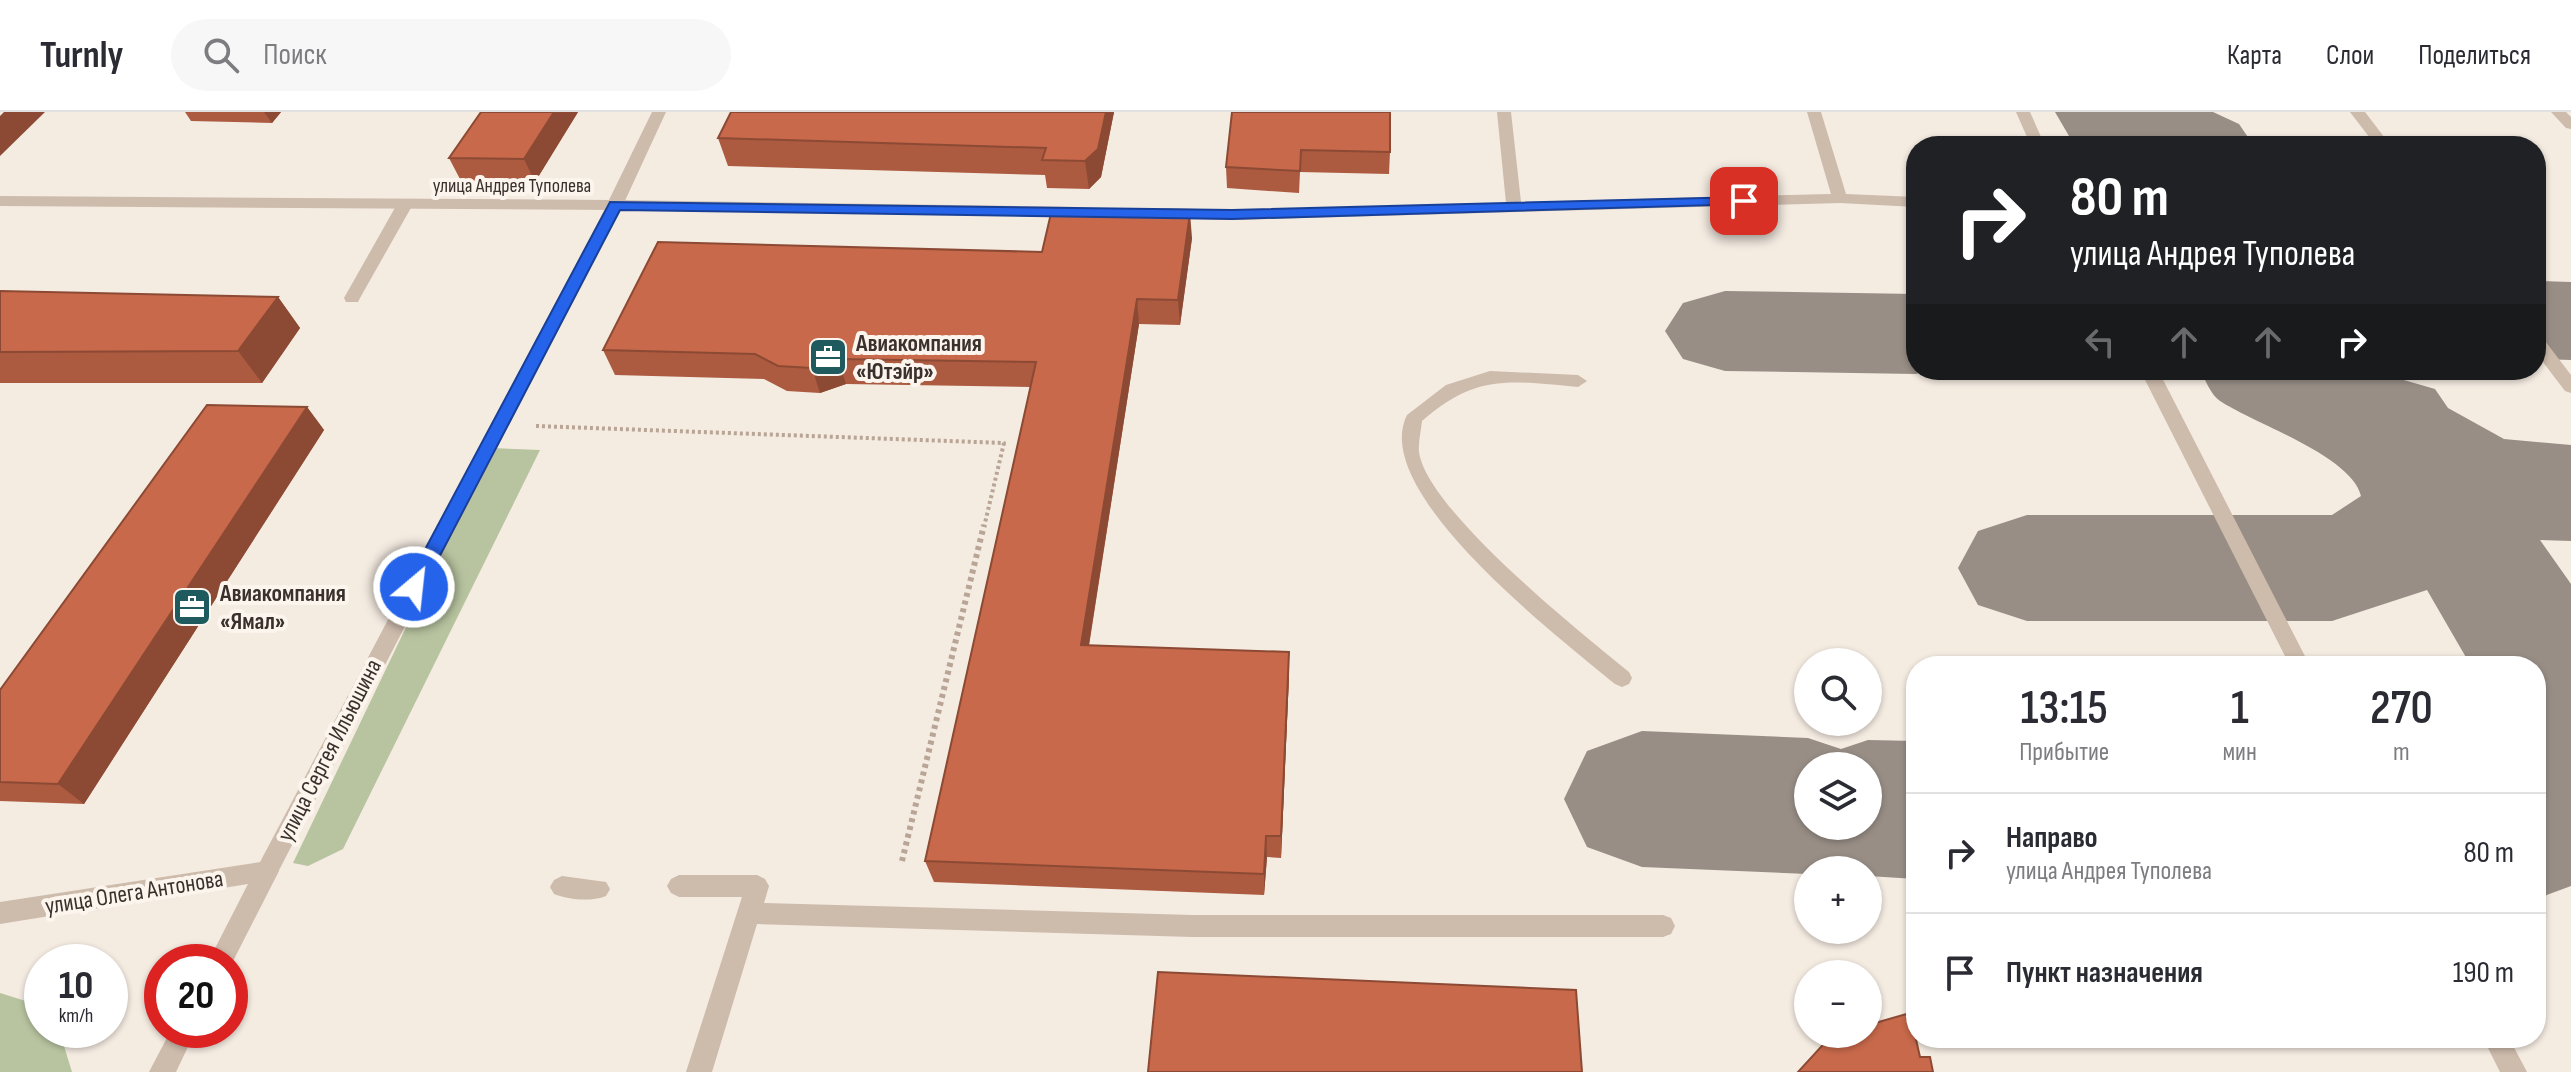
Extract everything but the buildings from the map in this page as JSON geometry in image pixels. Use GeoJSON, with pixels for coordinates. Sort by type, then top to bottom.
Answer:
{"type":"FeatureCollection","features":[{"type":"Feature","properties":{"kind":"street","name":"улица Сергея Ильюшина"},"geometry":{"type":"LineString","coordinates":[[229,944],[615,205],[659,112]]}},
{"type":"Feature","properties":{"kind":"street"},"geometry":{"type":"LineString","coordinates":[[1504,112],[1514,207]]}},
{"type":"Feature","properties":{"kind":"street"},"geometry":{"type":"LineString","coordinates":[[1814,112],[1840,198]]}},
{"type":"Feature","properties":{"kind":"street"},"geometry":{"type":"LineString","coordinates":[[2023,112],[2034,136]]}},
{"type":"Feature","properties":{"kind":"street"},"geometry":{"type":"LineString","coordinates":[[2357,112],[2376,136]]}},
{"type":"Feature","properties":{"kind":"street"},"geometry":{"type":"LineString","coordinates":[[2558,112],[2571,125]]}},
{"type":"Feature","properties":{"kind":"street"},"geometry":{"type":"LineString","coordinates":[[1147,213],[1232,215],[1840,198],[1906,201]]}},
{"type":"Feature","properties":{"kind":"street","name":"улица Андрея Туполева"},"geometry":{"type":"LineString","coordinates":[[0,201],[1086,212]]}},
{"type":"Feature","properties":{"kind":"street"},"geometry":{"type":"LineString","coordinates":[[352,298],[404,206]]}},
{"type":"Feature","properties":{"kind":"street"},"geometry":{"type":"LineString","coordinates":[[2546,354],[2571,387]]}},
{"type":"Feature","properties":{"kind":"street"},"geometry":{"type":"LineString","coordinates":[[1578,381],[1509,375],[1475,379],[1439,394],[1413,419],[1410,453],[1427,491],[1467,541],[1622,678]]}},
{"type":"Feature","properties":{"kind":"street"},"geometry":{"type":"LineString","coordinates":[[2154,380],[2295,656]]}},
{"type":"Feature","properties":{"kind":"street","name":"улица Олега Антонова"},"geometry":{"type":"LineString","coordinates":[[0,913],[267,871]]}},
{"type":"Feature","properties":{"kind":"street"},"geometry":{"type":"LineString","coordinates":[[679,886],[757,886],[699,1072]]}},
{"type":"Feature","properties":{"kind":"street"},"geometry":{"type":"LineString","coordinates":[[562,887],[598,889]]}},
{"type":"Feature","properties":{"kind":"street"},"geometry":{"type":"LineString","coordinates":[[747,913],[1192,926],[1663,926]]}},
{"type":"Feature","properties":{"kind":"street"},"geometry":{"type":"LineString","coordinates":[[162,1072],[175,1048]]}},
{"type":"Feature","properties":{"kind":"street"},"geometry":{"type":"LineString","coordinates":[[2501,1048],[2514,1072]]}},
{"type":"Feature","properties":{"kind":"path"},"geometry":{"type":"LineString","coordinates":[[527,426],[1004,443],[902,861]]}},
{"type":"Feature","properties":{"kind":"green space"},"geometry":{"type":"Polygon","coordinates":[[[492,448],[540,450],[343,849],[308,866],[293,863],[492,448]]]}},
{"type":"Feature","properties":{"kind":"green space"},"geometry":{"type":"Polygon","coordinates":[[[0,993],[24,1000],[24,1048],[65,1048],[72,1072],[0,1072],[0,993]]]}},
{"type":"Feature","properties":{"kind":"taxiway"},"geometry":{"type":"LineString","coordinates":[[2105,114],[2157,125],[2181,136]]}},
{"type":"Feature","properties":{"kind":"taxiway"},"geometry":{"type":"LineString","coordinates":[[2546,320],[2571,321]]}},
{"type":"Feature","properties":{"kind":"taxiway"},"geometry":{"type":"LineString","coordinates":[[1725,331],[1906,334]]}},
{"type":"Feature","properties":{"kind":"taxiway"},"geometry":{"type":"LineString","coordinates":[[2027,568],[2332,568],[2357,562],[2399,541],[2417,523],[2427,499],[2421,475],[2402,451],[2375,430],[2343,410],[2282,380]]}},
{"type":"Feature","properties":{"kind":"taxiway"},"geometry":{"type":"LineString","coordinates":[[2390,420],[2541,656]]}},
{"type":"Feature","properties":{"kind":"taxiway"},"geometry":{"type":"LineString","coordinates":[[2403,440],[2445,466],[2482,482],[2522,490],[2571,493]]}},
{"type":"Feature","properties":{"kind":"taxiway"},"geometry":{"type":"LineString","coordinates":[[2546,664],[2571,703]]}},
{"type":"Feature","properties":{"kind":"taxiway"},"geometry":{"type":"LineString","coordinates":[[2546,821],[2571,790]]}},
{"type":"Feature","properties":{"kind":"taxiway"},"geometry":{"type":"LineString","coordinates":[[1642,799],[1794,805]]}},
{"type":"Feature","properties":{"kind":"taxiway"},"geometry":{"type":"LineString","coordinates":[[1882,809],[1906,810]]}},
{"type":"Feature","properties":{"kind":"place","name":"Авиакомпания «Ютэйр»"},"geometry":{"type":"Point","coordinates":[828,357]}},
{"type":"Feature","properties":{"kind":"place","name":"Авиакомпания «Ямал»"},"geometry":{"type":"Point","coordinates":[192,607]}},
{"type":"Feature","properties":{"kind":"route"},"geometry":{"type":"LineString","coordinates":[[414,587],[615,205],[1232,215],[1744,201]]}}]}
